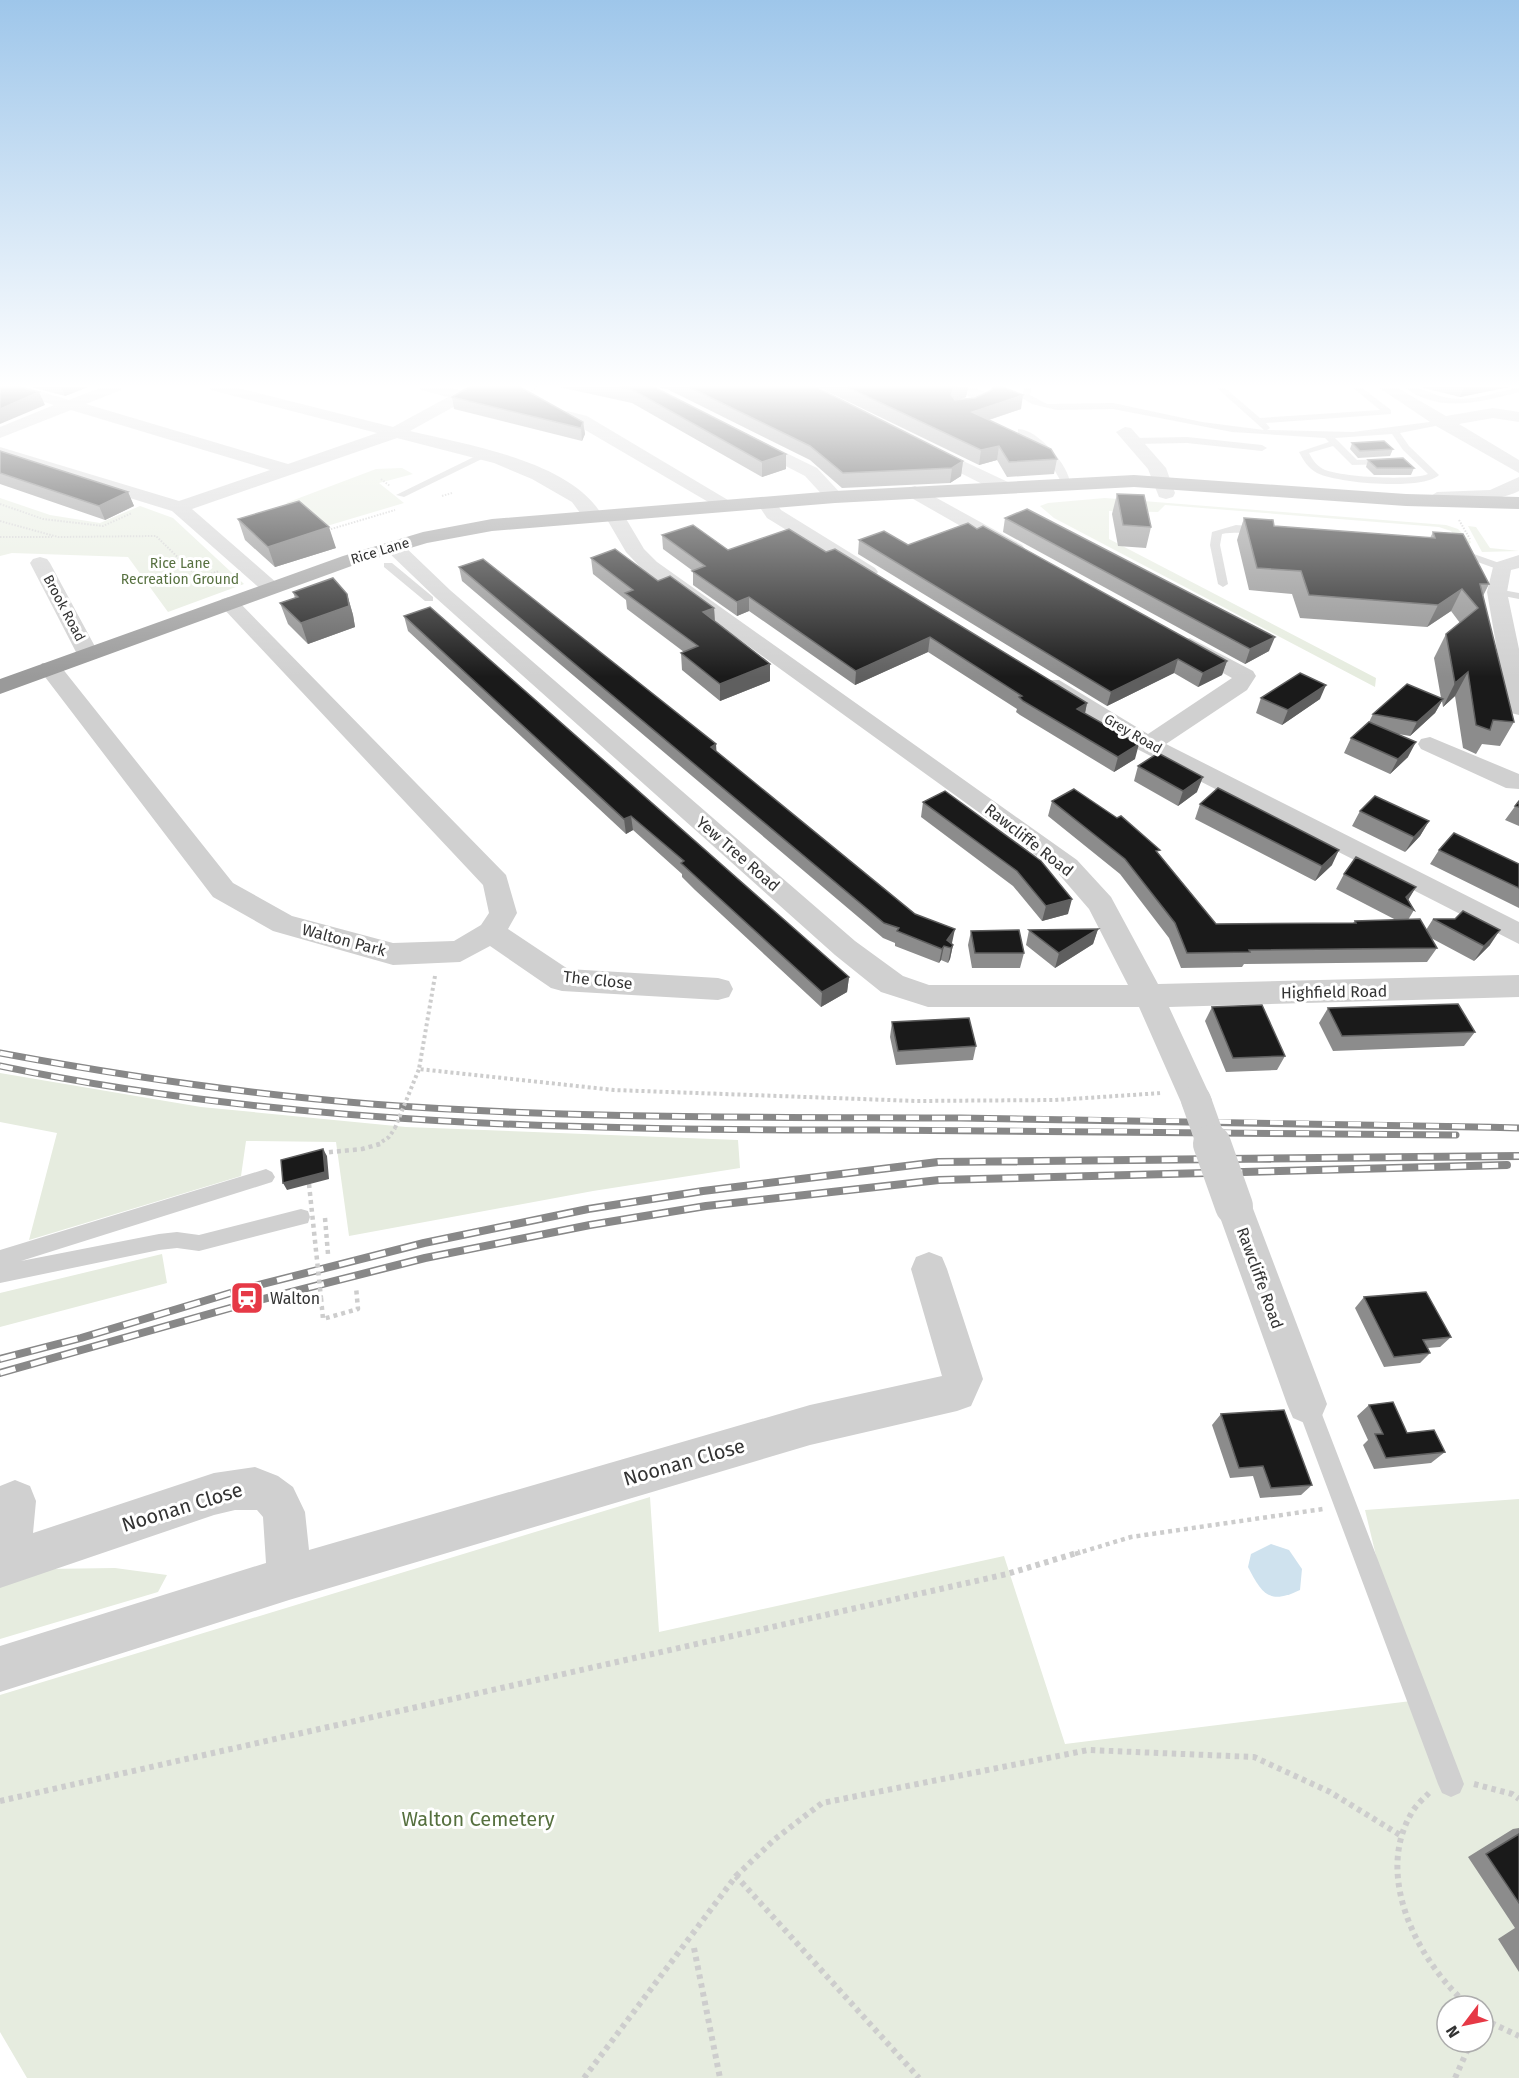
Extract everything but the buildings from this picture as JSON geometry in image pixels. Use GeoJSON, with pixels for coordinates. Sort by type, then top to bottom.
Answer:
{"type":"FeatureCollection","features":[{"type":"Feature","properties":{"kind":"highway","name":"Rice Lane"},"geometry":{"type":"LineString","coordinates":[[0,687],[271,588],[391,556],[482,526],[835,497],[1003,486],[1165,487],[1406,500],[1519,503]]}},
{"type":"Feature","properties":{"kind":"highway","name":"Rice Lane"},"geometry":{"type":"LineString","coordinates":[[1165,487],[1415,514],[1519,519]]}},
{"type":"Feature","properties":{"kind":"street"},"geometry":{"type":"LineString","coordinates":[[107,484],[179,507],[271,588]]}},
{"type":"Feature","properties":{"kind":"street"},"geometry":{"type":"LineString","coordinates":[[179,507],[244,484]]}},
{"type":"Feature","properties":{"kind":"street","name":"Rawcliffe Road"},"geometry":{"type":"LineString","coordinates":[[553,484],[586,502],[604,516],[650,566],[1011,823],[1067,866],[1101,904],[1149,996],[1194,1095],[1306,1404]]}},
{"type":"Feature","properties":{"kind":"street"},"geometry":{"type":"LineString","coordinates":[[691,484],[729,506]]}},
{"type":"Feature","properties":{"kind":"street"},"geometry":{"type":"LineString","coordinates":[[822,484],[835,497]]}},
{"type":"Feature","properties":{"kind":"street"},"geometry":{"type":"LineString","coordinates":[[999,484],[1003,486]]}},
{"type":"Feature","properties":{"kind":"street"},"geometry":{"type":"LineString","coordinates":[[1406,500],[1494,494],[1517,484]]}},
{"type":"Feature","properties":{"kind":"street"},"geometry":{"type":"LineString","coordinates":[[915,492],[1037,561]]}},
{"type":"Feature","properties":{"kind":"street"},"geometry":{"type":"LineString","coordinates":[[1406,500],[1454,508],[1519,511]]}},
{"type":"Feature","properties":{"kind":"street"},"geometry":{"type":"LineString","coordinates":[[766,503],[774,514],[885,583]]}},
{"type":"Feature","properties":{"kind":"street","name":"Yew Tree Road"},"geometry":{"type":"LineString","coordinates":[[391,556],[452,602],[845,948],[892,984],[928,996],[1149,996]]}},
{"type":"Feature","properties":{"kind":"street","name":"Brook Road"},"geometry":{"type":"LineString","coordinates":[[40,562],[88,654]]}},
{"type":"Feature","properties":{"kind":"street"},"geometry":{"type":"LineString","coordinates":[[1510,564],[1497,592],[1519,708]]}},
{"type":"Feature","properties":{"kind":"street"},"geometry":{"type":"LineString","coordinates":[[229,603],[496,882],[503,913],[491,932]]}},
{"type":"Feature","properties":{"kind":"street"},"geometry":{"type":"LineString","coordinates":[[1148,745],[1239,684],[1245,676],[1172,636]]}},
{"type":"Feature","properties":{"kind":"street","name":"Walton Park"},"geometry":{"type":"LineString","coordinates":[[50,668],[223,890],[283,924],[393,954],[460,951],[491,932]]}},
{"type":"Feature","properties":{"kind":"street","name":"Grey Road"},"geometry":{"type":"LineString","coordinates":[[1027,670],[1148,745],[1519,934]]}},
{"type":"Feature","properties":{"kind":"street"},"geometry":{"type":"LineString","coordinates":[[1430,745],[1518,782]]}},
{"type":"Feature","properties":{"kind":"street","name":"The Close"},"geometry":{"type":"LineString","coordinates":[[491,932],[562,980],[718,989]]}},
{"type":"Feature","properties":{"kind":"street","name":"Highfield Road"},"geometry":{"type":"LineString","coordinates":[[1149,996],[1519,986]]}},
{"type":"Feature","properties":{"kind":"street","name":"Noonan Close"},"geometry":{"type":"LineString","coordinates":[[0,1669],[289,1578],[810,1425],[957,1392],[963,1379],[929,1269]]}},
{"type":"Feature","properties":{"kind":"street","name":"Noonan Close"},"geometry":{"type":"LineString","coordinates":[[15,1501],[4,1565],[214,1494],[251,1486],[273,1494],[280,1502],[284,1512],[289,1578]]}},
{"type":"Feature","properties":{"kind":"lane"},"geometry":{"type":"LineString","coordinates":[[401,495],[424,484]]}},
{"type":"Feature","properties":{"kind":"lane"},"geometry":{"type":"LineString","coordinates":[[1223,584],[1215,545],[1218,532],[1236,528],[1278,531]]}},
{"type":"Feature","properties":{"kind":"lane"},"geometry":{"type":"LineString","coordinates":[[1443,546],[1510,564]]}},
{"type":"Feature","properties":{"kind":"lane"},"geometry":{"type":"LineString","coordinates":[[391,556],[429,599]]}},
{"type":"Feature","properties":{"kind":"lane"},"geometry":{"type":"LineString","coordinates":[[1497,592],[1519,596]]}},
{"type":"Feature","properties":{"kind":"lane"},"geometry":{"type":"LineString","coordinates":[[0,1260],[266,1177]]}},
{"type":"Feature","properties":{"kind":"lane"},"geometry":{"type":"LineString","coordinates":[[0,1274],[159,1242],[177,1240],[199,1244],[301,1217]]}},
{"type":"Feature","properties":{"kind":"lane"},"geometry":{"type":"LineString","coordinates":[[1306,1404],[1451,1784]]}},
{"type":"Feature","properties":{"kind":"path"},"geometry":{"type":"LineString","coordinates":[[323,531],[412,504],[387,484]]}},
{"type":"Feature","properties":{"kind":"path"},"geometry":{"type":"LineString","coordinates":[[0,504],[43,519],[103,526],[160,500]]}},
{"type":"Feature","properties":{"kind":"path"},"geometry":{"type":"LineString","coordinates":[[0,521],[58,537]]}},
{"type":"Feature","properties":{"kind":"path"},"geometry":{"type":"LineString","coordinates":[[0,537],[156,536],[199,578],[243,563]]}},
{"type":"Feature","properties":{"kind":"path"},"geometry":{"type":"LineString","coordinates":[[317,1154],[375,1147],[392,1135],[419,1069],[439,952]]}},
{"type":"Feature","properties":{"kind":"path"},"geometry":{"type":"LineString","coordinates":[[419,1069],[614,1090],[916,1101],[1055,1100],[1194,1095]]}},
{"type":"Feature","properties":{"kind":"path"},"geometry":{"type":"LineString","coordinates":[[309,1184],[323,1319],[358,1309],[356,1287]]}},
{"type":"Feature","properties":{"kind":"path"},"geometry":{"type":"LineString","coordinates":[[327,1241],[328,1254]]}},
{"type":"Feature","properties":{"kind":"path"},"geometry":{"type":"LineString","coordinates":[[0,1801],[1007,1574],[1131,1537],[1277,1514],[1344,1507]]}},
{"type":"Feature","properties":{"kind":"path"},"geometry":{"type":"LineString","coordinates":[[584,2078],[736,1876],[775,1839],[822,1803],[1088,1750],[1254,1757],[1330,1792],[1400,1835]]}},
{"type":"Feature","properties":{"kind":"path"},"geometry":{"type":"LineString","coordinates":[[1408,1814],[1400,1835],[1397,1861],[1400,1890],[1417,1939],[1444,1982],[1456,1994]]}},
{"type":"Feature","properties":{"kind":"path"},"geometry":{"type":"LineString","coordinates":[[736,1876],[919,2078]]}},
{"type":"Feature","properties":{"kind":"path"},"geometry":{"type":"LineString","coordinates":[[694,1948],[720,2078]]}},
{"type":"Feature","properties":{"kind":"path"},"geometry":{"type":"LineString","coordinates":[[1495,2025],[1519,2036]]}},
{"type":"Feature","properties":{"kind":"path"},"geometry":{"type":"LineString","coordinates":[[1455,2078],[1466,2054]]}},
{"type":"Feature","properties":{"kind":"green space"},"geometry":{"type":"Polygon","coordinates":[[[336,484],[380,484],[404,503],[320,528],[286,503],[336,484]]]}},
{"type":"Feature","properties":{"kind":"green space","name":"Rice Lane Recreation Ground"},"geometry":{"type":"Polygon","coordinates":[[[0,498],[50,515],[100,523],[140,506],[173,518],[244,584],[168,612],[128,557],[12,553],[0,556],[0,498]]]}},
{"type":"Feature","properties":{"kind":"green space"},"geometry":{"type":"Polygon","coordinates":[[[1105,498],[1446,525],[1458,529],[1471,542],[1467,547],[1460,546],[1451,531],[1439,527],[1165,505],[1158,512],[1109,511],[1109,539],[1376,678],[1375,687],[1054,518],[1040,506],[1048,503],[1105,498]]]}},
{"type":"Feature","properties":{"kind":"green space"},"geometry":{"type":"Polygon","coordinates":[[[1468,526],[1476,527],[1490,548],[1519,551],[1482,552],[1468,526]]]}},
{"type":"Feature","properties":{"kind":"green space"},"geometry":{"type":"Polygon","coordinates":[[[0,1073],[201,1107],[406,1127],[738,1140],[740,1168],[593,1191],[349,1236],[336,1142],[246,1141],[241,1176],[29,1240],[57,1133],[0,1122],[0,1073]]]}},
{"type":"Feature","properties":{"kind":"green space"},"geometry":{"type":"Polygon","coordinates":[[[162,1254],[167,1283],[0,1327],[0,1293],[162,1254]]]}},
{"type":"Feature","properties":{"kind":"green space","name":"Walton Cemetery"},"geometry":{"type":"Polygon","coordinates":[[[650,1497],[659,1632],[1004,1556],[1065,1744],[1411,1701],[1365,1510],[1519,1499],[1519,2078],[27,2078],[0,2032],[0,1695],[650,1497]]]}},
{"type":"Feature","properties":{"kind":"green space"},"geometry":{"type":"Polygon","coordinates":[[[115,1568],[167,1575],[158,1592],[0,1639],[0,1582],[45,1569],[115,1568]]]}},
{"type":"Feature","properties":{"kind":"water"},"geometry":{"type":"Polygon","coordinates":[[[1271,1544],[1289,1550],[1302,1569],[1300,1590],[1281,1597],[1274,1596],[1262,1590],[1258,1584],[1248,1567],[1251,1554],[1271,1544]]]}},
{"type":"Feature","properties":{"kind":"railway"},"geometry":{"type":"LineString","coordinates":[[0,1053],[138,1077],[231,1090],[445,1109],[666,1116],[960,1118],[1519,1128]]}},
{"type":"Feature","properties":{"kind":"railway"},"geometry":{"type":"LineString","coordinates":[[0,1066],[108,1086],[326,1113],[546,1126],[767,1130],[1456,1135]]}},
{"type":"Feature","properties":{"kind":"railway"},"geometry":{"type":"LineString","coordinates":[[0,1359],[81,1338],[247,1288],[424,1243],[588,1209],[703,1191],[938,1162],[1519,1156]]}},
{"type":"Feature","properties":{"kind":"railway"},"geometry":{"type":"LineString","coordinates":[[0,1373],[248,1303],[425,1258],[590,1225],[706,1206],[939,1180],[1507,1165]]}},
{"type":"Feature","properties":{"kind":"place","name":"Walton"},"geometry":{"type":"Point","coordinates":[247,1298]}}]}
